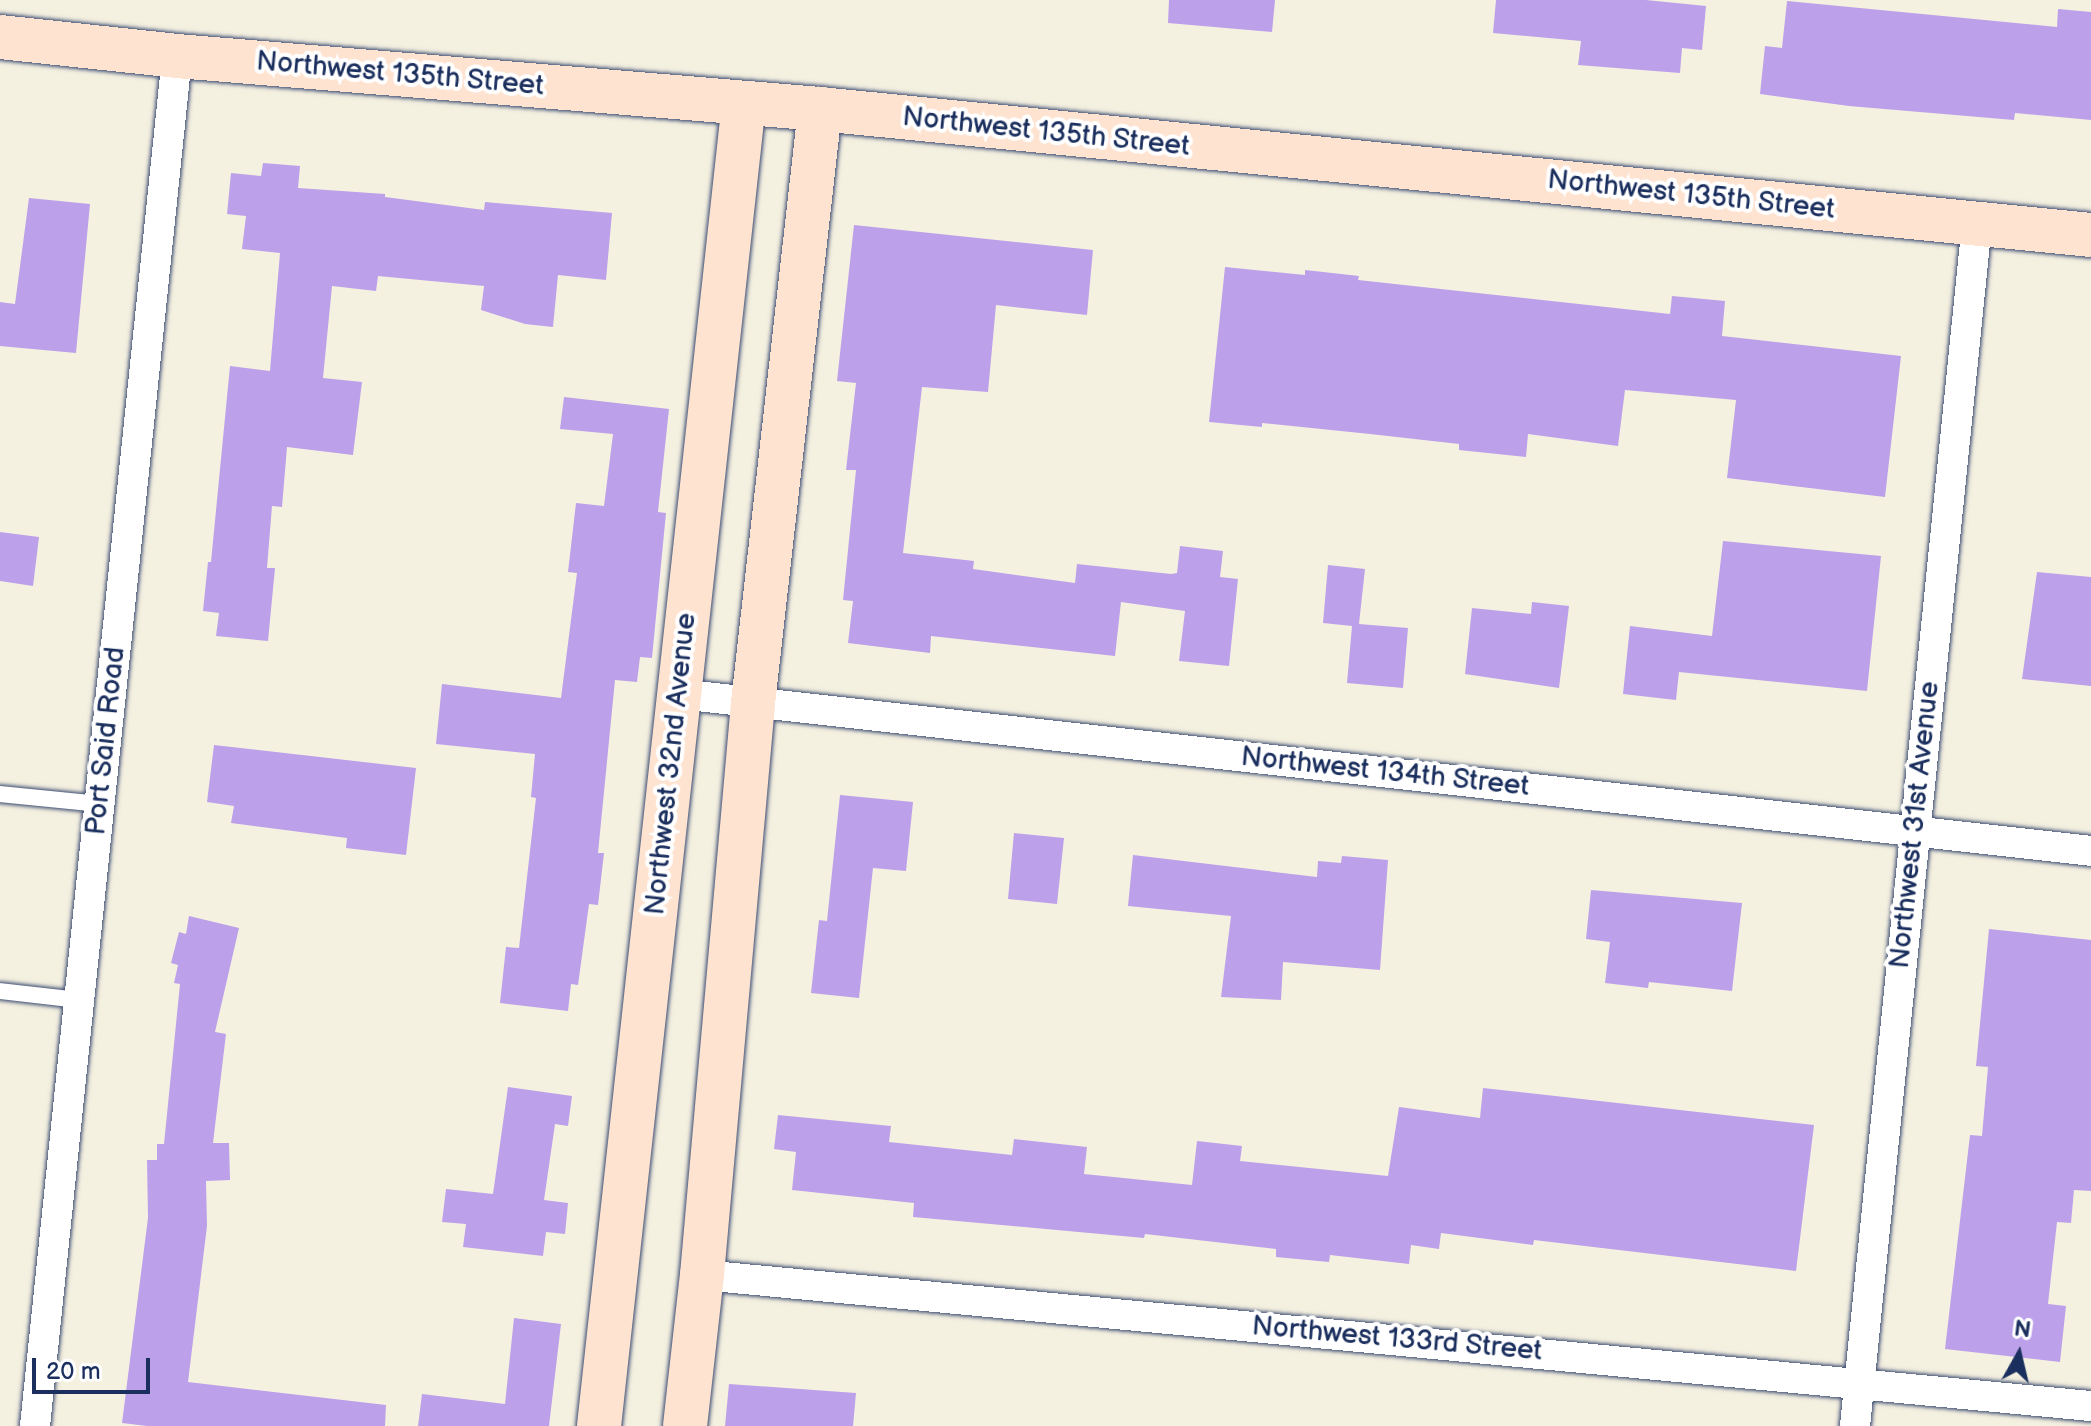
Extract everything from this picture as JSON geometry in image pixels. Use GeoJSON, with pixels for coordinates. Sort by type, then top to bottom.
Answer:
{"type":"FeatureCollection","features":[{"type":"Feature","properties":{"kind":"main road","name":"Northwest 135th Street"},"geometry":{"type":"LineString","coordinates":[[0,37],[177,56],[820,109],[2091,235]]}},
{"type":"Feature","properties":{"kind":"main road","name":"Northwest 32nd Avenue"},"geometry":{"type":"LineString","coordinates":[[599,1426],[744,103]]}},
{"type":"Feature","properties":{"kind":"main road"},"geometry":{"type":"LineString","coordinates":[[685,1426],[702,1275],[753,703],[820,109]]}},
{"type":"Feature","properties":{"kind":"street","name":"Port Said Road"},"geometry":{"type":"LineString","coordinates":[[35,1426],[177,56]]}},
{"type":"Feature","properties":{"kind":"street","name":"Northwest 31st Avenue"},"geometry":{"type":"LineString","coordinates":[[1855,1426],[1977,223]]}},
{"type":"Feature","properties":{"kind":"street","name":"Northwest 134th Street"},"geometry":{"type":"LineString","coordinates":[[679,694],[2091,851]]}},
{"type":"Feature","properties":{"kind":"street","name":"Northwest 133rd Street"},"geometry":{"type":"LineString","coordinates":[[702,1275],[2091,1406]]}},
{"type":"Feature","properties":{"kind":"lane"},"geometry":{"type":"LineString","coordinates":[[0,794],[100,804]]}},
{"type":"Feature","properties":{"kind":"lane"},"geometry":{"type":"LineString","coordinates":[[0,991],[79,1000]]}},
{"type":"Feature","properties":{"kind":"building"},"geometry":{"type":"Polygon","coordinates":[[[1169,0],[1275,0],[1272,32],[1168,23],[1169,0]]]}},
{"type":"Feature","properties":{"kind":"building"},"geometry":{"type":"Polygon","coordinates":[[[1496,0],[1646,0],[1706,6],[1702,50],[1682,48],[1680,73],[1578,65],[1581,41],[1493,33],[1496,0]]]}},
{"type":"Feature","properties":{"kind":"building"},"geometry":{"type":"Polygon","coordinates":[[[1787,1],[2057,27],[2058,9],[2091,12],[2091,120],[2015,113],[2014,120],[1849,106],[1760,94],[1765,46],[1782,48],[1787,1]]]}},
{"type":"Feature","properties":{"kind":"building"},"geometry":{"type":"Polygon","coordinates":[[[263,163],[300,166],[298,188],[385,194],[385,197],[484,210],[485,202],[612,213],[606,280],[558,275],[553,327],[525,324],[481,310],[484,286],[378,276],[376,291],[332,286],[323,378],[362,382],[353,455],[287,447],[282,507],[272,506],[267,568],[275,568],[268,641],[216,636],[219,613],[203,611],[208,562],[211,562],[230,366],[270,371],[280,253],[242,249],[246,216],[227,214],[231,173],[261,176],[263,163]]]}},
{"type":"Feature","properties":{"kind":"building"},"geometry":{"type":"Polygon","coordinates":[[[29,198],[90,204],[76,353],[0,346],[0,302],[15,304],[29,198]]]}},
{"type":"Feature","properties":{"kind":"building"},"geometry":{"type":"Polygon","coordinates":[[[854,225],[1093,250],[1087,315],[996,305],[988,392],[922,387],[903,553],[974,561],[973,569],[1075,583],[1077,564],[1171,574],[1177,573],[1180,546],[1223,551],[1220,577],[1238,579],[1229,666],[1179,661],[1185,611],[1121,602],[1115,656],[931,636],[930,653],[848,643],[853,601],[843,600],[856,470],[846,470],[856,383],[837,381],[854,225]]]}},
{"type":"Feature","properties":{"kind":"building"},"geometry":{"type":"Polygon","coordinates":[[[1225,267],[1305,275],[1305,270],[1359,276],[1358,280],[1670,314],[1672,296],[1725,301],[1722,336],[1901,356],[1885,497],[1727,478],[1736,400],[1625,390],[1618,446],[1528,434],[1526,457],[1459,450],[1459,444],[1370,434],[1262,423],[1262,427],[1209,422],[1225,267]]]}},
{"type":"Feature","properties":{"kind":"building"},"geometry":{"type":"Polygon","coordinates":[[[564,397],[669,409],[658,512],[666,513],[652,658],[640,657],[637,682],[615,680],[598,853],[604,853],[598,905],[589,904],[578,985],[571,984],[568,1011],[500,1003],[506,947],[519,948],[536,798],[531,797],[535,754],[436,744],[442,684],[561,698],[577,573],[568,572],[576,503],[604,506],[613,434],[560,429],[564,397]]]}},
{"type":"Feature","properties":{"kind":"building"},"geometry":{"type":"Polygon","coordinates":[[[0,532],[39,537],[33,586],[0,581],[0,532]]]}},
{"type":"Feature","properties":{"kind":"building"},"geometry":{"type":"Polygon","coordinates":[[[1723,541],[1881,556],[1867,691],[1679,672],[1676,700],[1623,694],[1630,626],[1712,636],[1723,541]]]}},
{"type":"Feature","properties":{"kind":"building"},"geometry":{"type":"Polygon","coordinates":[[[1328,565],[1365,569],[1359,624],[1408,628],[1403,688],[1347,683],[1352,626],[1323,623],[1328,565]]]}},
{"type":"Feature","properties":{"kind":"building"},"geometry":{"type":"Polygon","coordinates":[[[2037,572],[2091,577],[2091,686],[2022,679],[2037,572]]]}},
{"type":"Feature","properties":{"kind":"building"},"geometry":{"type":"Polygon","coordinates":[[[1532,602],[1569,606],[1559,688],[1465,674],[1472,608],[1531,614],[1532,602]]]}},
{"type":"Feature","properties":{"kind":"building"},"geometry":{"type":"Polygon","coordinates":[[[214,745],[416,768],[406,855],[346,848],[347,838],[231,823],[234,806],[207,802],[214,745]]]}},
{"type":"Feature","properties":{"kind":"building"},"geometry":{"type":"Polygon","coordinates":[[[840,795],[913,802],[906,871],[873,868],[859,998],[811,993],[819,920],[827,921],[840,795]]]}},
{"type":"Feature","properties":{"kind":"building"},"geometry":{"type":"Polygon","coordinates":[[[1014,833],[1064,838],[1057,904],[1008,899],[1014,833]]]}},
{"type":"Feature","properties":{"kind":"building"},"geometry":{"type":"Polygon","coordinates":[[[1133,855],[1317,877],[1318,861],[1341,863],[1342,856],[1388,860],[1380,970],[1283,962],[1281,1000],[1221,997],[1231,916],[1128,906],[1133,855]]]}},
{"type":"Feature","properties":{"kind":"building"},"geometry":{"type":"Polygon","coordinates":[[[1591,890],[1742,903],[1732,991],[1649,982],[1648,988],[1605,983],[1610,942],[1586,939],[1591,890]]]}},
{"type":"Feature","properties":{"kind":"building"},"geometry":{"type":"Polygon","coordinates":[[[189,916],[239,928],[215,1032],[226,1034],[213,1143],[229,1143],[230,1180],[206,1181],[207,1226],[188,1382],[386,1405],[385,1426],[147,1426],[122,1423],[148,1218],[147,1160],[157,1160],[157,1144],[164,1144],[180,984],[174,983],[178,965],[171,963],[179,932],[186,934],[189,916]]]}},
{"type":"Feature","properties":{"kind":"building"},"geometry":{"type":"Polygon","coordinates":[[[1989,929],[2091,940],[2091,1191],[2074,1190],[2071,1223],[2057,1222],[2048,1304],[2066,1306],[2060,1362],[1945,1349],[1970,1135],[1982,1136],[1988,1067],[1976,1066],[1989,929]]]}},
{"type":"Feature","properties":{"kind":"building"},"geometry":{"type":"Polygon","coordinates":[[[508,1087],[572,1096],[568,1126],[555,1124],[544,1200],[568,1203],[565,1234],[546,1232],[543,1256],[463,1247],[466,1224],[442,1222],[446,1189],[493,1194],[508,1087]]]}},
{"type":"Feature","properties":{"kind":"building"},"geometry":{"type":"Polygon","coordinates":[[[1483,1088],[1814,1125],[1796,1271],[1534,1240],[1533,1245],[1441,1233],[1439,1249],[1411,1245],[1409,1264],[1330,1255],[1329,1262],[1276,1257],[1276,1249],[1145,1234],[1144,1238],[913,1217],[914,1203],[792,1190],[796,1152],[774,1149],[778,1115],[891,1126],[889,1142],[1012,1155],[1014,1139],[1087,1147],[1084,1174],[1192,1185],[1197,1141],[1242,1146],[1240,1161],[1388,1176],[1399,1107],[1480,1118],[1483,1088]]]}},
{"type":"Feature","properties":{"kind":"building"},"geometry":{"type":"Polygon","coordinates":[[[514,1318],[561,1324],[549,1426],[418,1426],[422,1394],[505,1404],[514,1318]]]}},
{"type":"Feature","properties":{"kind":"building"},"geometry":{"type":"Polygon","coordinates":[[[729,1384],[856,1393],[853,1426],[725,1426],[729,1384]]]}}]}
